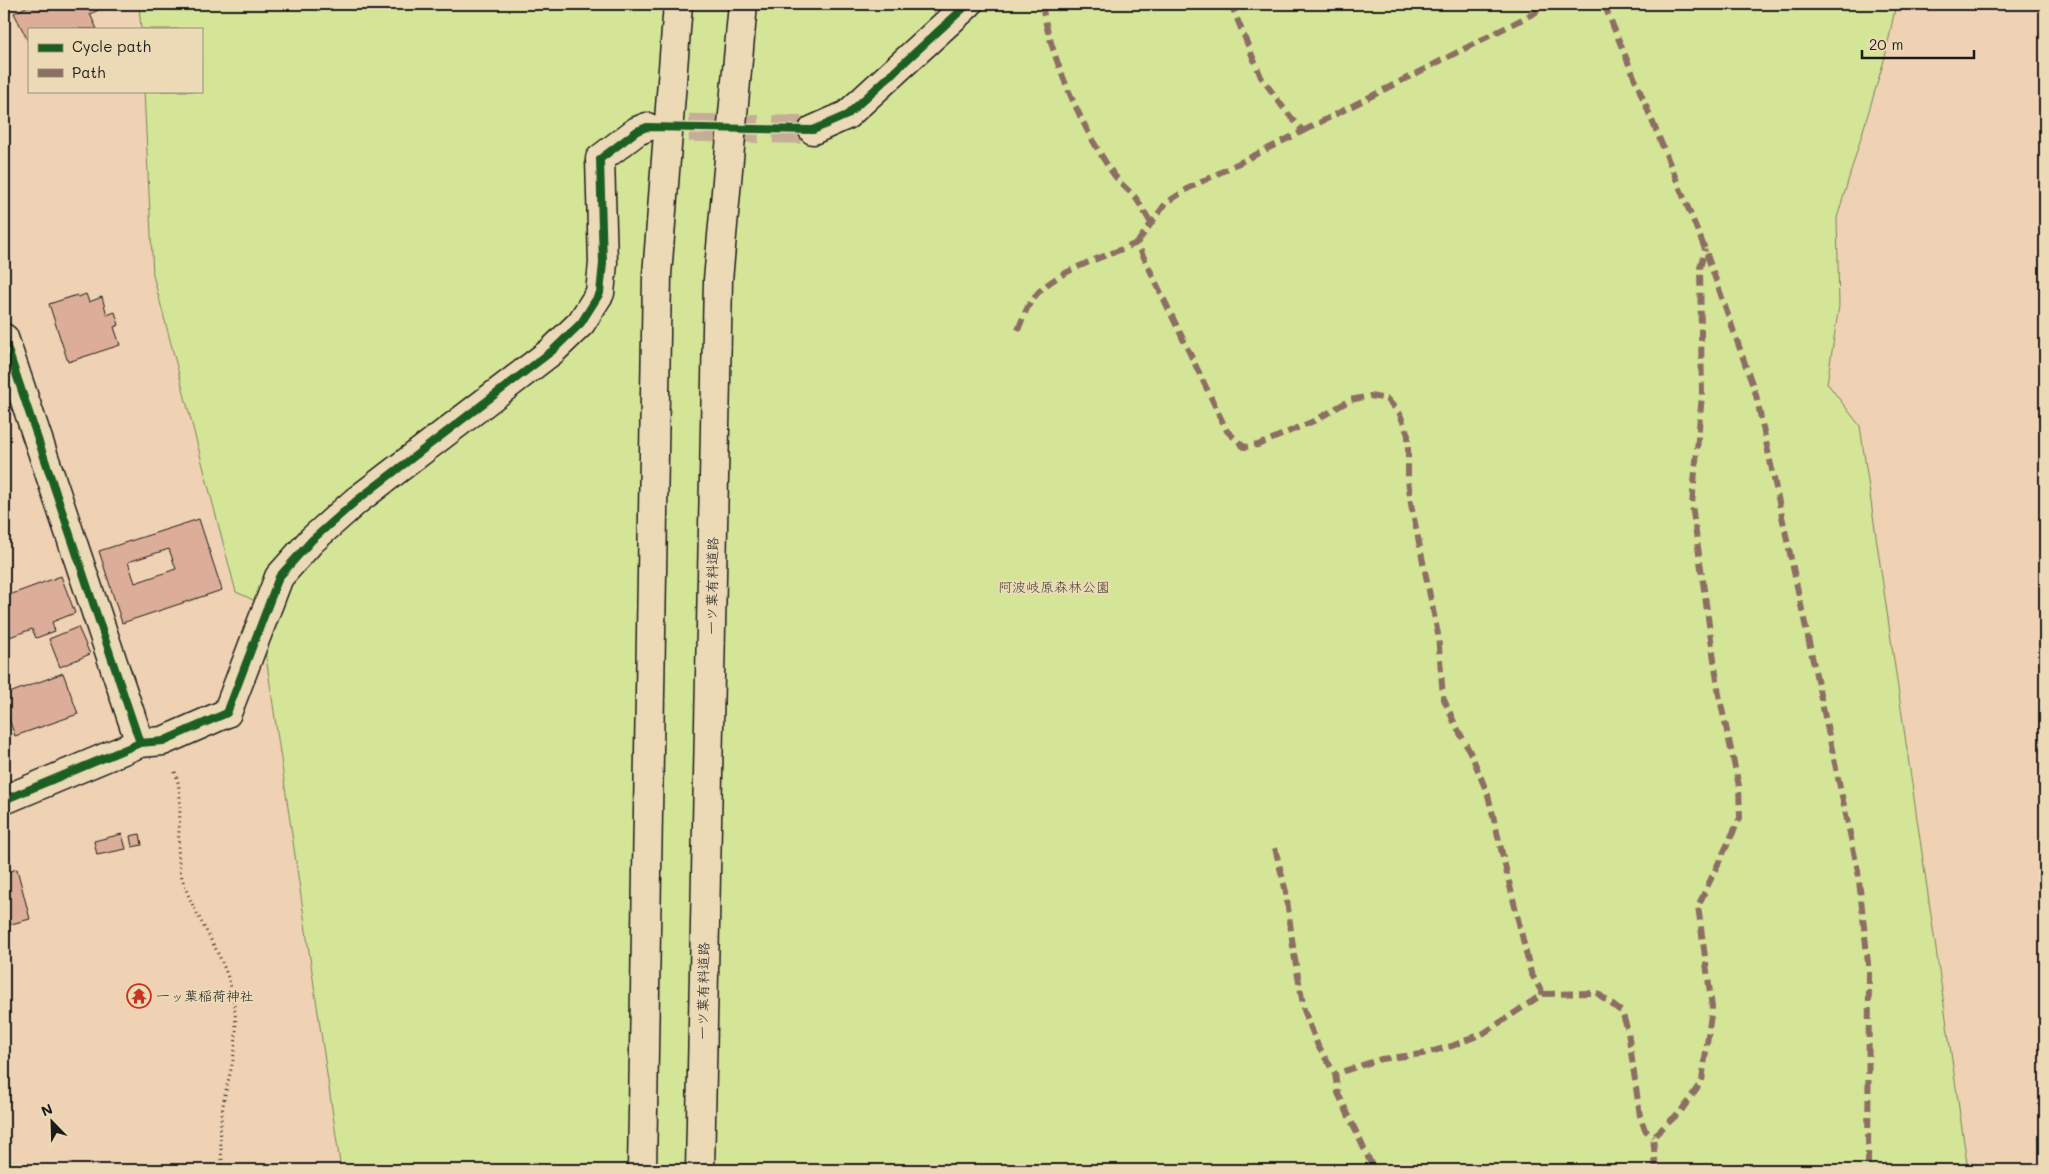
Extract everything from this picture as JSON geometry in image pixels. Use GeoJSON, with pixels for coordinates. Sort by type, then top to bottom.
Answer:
{"type":"FeatureCollection","features":[{"type":"Feature","properties":{"kind":"main road"},"geometry":{"type":"LineString","coordinates":[[642,1170],[657,275],[678,4]]}},
{"type":"Feature","properties":{"kind":"main road","name":"一ツ葉有料道路"},"geometry":{"type":"LineString","coordinates":[[700,1170],[718,280],[743,4]]}},
{"type":"Feature","properties":{"kind":"main road"},"geometry":{"type":"LineString","coordinates":[[814,130],[847,115],[968,4]]}},
{"type":"Feature","properties":{"kind":"main road"},"geometry":{"type":"LineString","coordinates":[[4,800],[227,713],[279,577],[312,540],[356,501],[552,352],[581,323],[600,293],[603,263],[600,158],[637,131],[647,127]]}},
{"type":"Feature","properties":{"kind":"main road"},"geometry":{"type":"LineString","coordinates":[[4,338],[152,742]]}},
{"type":"Feature","properties":{"kind":"path"},"geometry":{"type":"LineString","coordinates":[[152,742],[181,787],[178,844],[181,872],[190,901],[224,970],[234,1003],[235,1052],[222,1113],[220,1150],[223,1170]]}},
{"type":"Feature","properties":{"kind":"green space","name":"阿波岐原森林公園"},"geometry":{"type":"Polygon","coordinates":[[[139,4],[1896,4],[1885,57],[1837,218],[1839,306],[1827,383],[1860,426],[1968,1170],[341,1170],[258,602],[236,592],[153,275],[144,92],[202,92],[202,28],[141,28],[139,4]]]}},
{"type":"Feature","properties":{"kind":"building"},"geometry":{"type":"Polygon","coordinates":[[[32,4],[111,4],[90,14],[97,28],[28,28],[28,41],[14,13],[32,4]]]}},
{"type":"Feature","properties":{"kind":"building"},"geometry":{"type":"Polygon","coordinates":[[[86,294],[89,302],[102,297],[107,315],[115,312],[119,325],[114,327],[120,345],[68,362],[49,304],[86,294]]]}},
{"type":"Feature","properties":{"kind":"building"},"geometry":{"type":"Polygon","coordinates":[[[199,519],[222,590],[122,623],[99,551],[199,519]],[[169,549],[128,562],[135,583],[176,569],[169,549]]]}},
{"type":"Feature","properties":{"kind":"building"},"geometry":{"type":"Polygon","coordinates":[[[61,576],[75,613],[52,622],[55,631],[36,638],[32,629],[4,639],[4,597],[61,576]]]}},
{"type":"Feature","properties":{"kind":"building"},"geometry":{"type":"Polygon","coordinates":[[[78,627],[90,654],[60,667],[49,639],[78,627]]]}},
{"type":"Feature","properties":{"kind":"building"},"geometry":{"type":"Polygon","coordinates":[[[63,673],[78,714],[15,736],[4,705],[4,695],[63,673]]]}},
{"type":"Feature","properties":{"kind":"building"},"geometry":{"type":"Polygon","coordinates":[[[122,834],[126,849],[97,855],[94,841],[122,834]]]}},
{"type":"Feature","properties":{"kind":"building"},"geometry":{"type":"Polygon","coordinates":[[[140,834],[142,845],[132,847],[130,836],[140,834]]]}},
{"type":"Feature","properties":{"kind":"building"},"geometry":{"type":"Polygon","coordinates":[[[17,869],[30,919],[4,926],[4,873],[17,869]]]}},
{"type":"Feature","properties":{"kind":"tunnel"},"geometry":{"type":"LineString","coordinates":[[647,127],[813,130]]}},
{"type":"Feature","properties":{"kind":"marked path"},"geometry":{"type":"LineString","coordinates":[[1042,4],[1052,46],[1079,113],[1112,172],[1135,197],[1151,223]]}},
{"type":"Feature","properties":{"kind":"marked path"},"geometry":{"type":"LineString","coordinates":[[1137,243],[1166,203],[1189,188],[1303,131],[1261,77],[1231,4]]}},
{"type":"Feature","properties":{"kind":"marked path"},"geometry":{"type":"LineString","coordinates":[[1303,131],[1552,4]]}},
{"type":"Feature","properties":{"kind":"marked path"},"geometry":{"type":"LineString","coordinates":[[1604,4],[1705,249],[1756,395],[1858,871],[1869,973],[1868,1170]]}},
{"type":"Feature","properties":{"kind":"marked path"},"geometry":{"type":"LineString","coordinates":[[1018,330],[1030,303],[1045,286],[1069,271],[1137,243],[1227,431],[1244,447],[1258,445],[1316,420],[1350,400],[1370,396],[1387,399],[1400,414],[1408,435],[1408,479],[1411,504],[1438,634],[1443,697],[1472,756],[1488,795],[1531,973],[1543,994],[1484,1033],[1452,1046],[1422,1054],[1381,1059],[1335,1074]]}},
{"type":"Feature","properties":{"kind":"marked path"},"geometry":{"type":"LineString","coordinates":[[1656,1170],[1653,1137],[1681,1111],[1702,1081],[1712,1007],[1698,906],[1740,818],[1739,786],[1719,695],[1692,505],[1702,395],[1700,268],[1705,249]]}},
{"type":"Feature","properties":{"kind":"marked path"},"geometry":{"type":"LineString","coordinates":[[1275,848],[1286,892],[1304,1010],[1318,1046],[1335,1074],[1338,1093],[1374,1170]]}},
{"type":"Feature","properties":{"kind":"marked path"},"geometry":{"type":"LineString","coordinates":[[1543,994],[1597,993],[1622,1012],[1628,1031],[1640,1116],[1645,1130],[1653,1137]]}},
{"type":"Feature","properties":{"kind":"cycle path"},"geometry":{"type":"LineString","coordinates":[[4,800],[140,743],[163,741],[227,713],[279,577],[312,540],[356,501],[552,351],[581,323],[600,293],[603,263],[600,159],[637,131],[647,127],[813,130],[847,115],[968,4]]}},
{"type":"Feature","properties":{"kind":"cycle path"},"geometry":{"type":"LineString","coordinates":[[4,338],[140,743]]}},
{"type":"Feature","properties":{"kind":"place","name":"一ッ葉稲荷神社"},"geometry":{"type":"Point","coordinates":[139,996]}}]}
